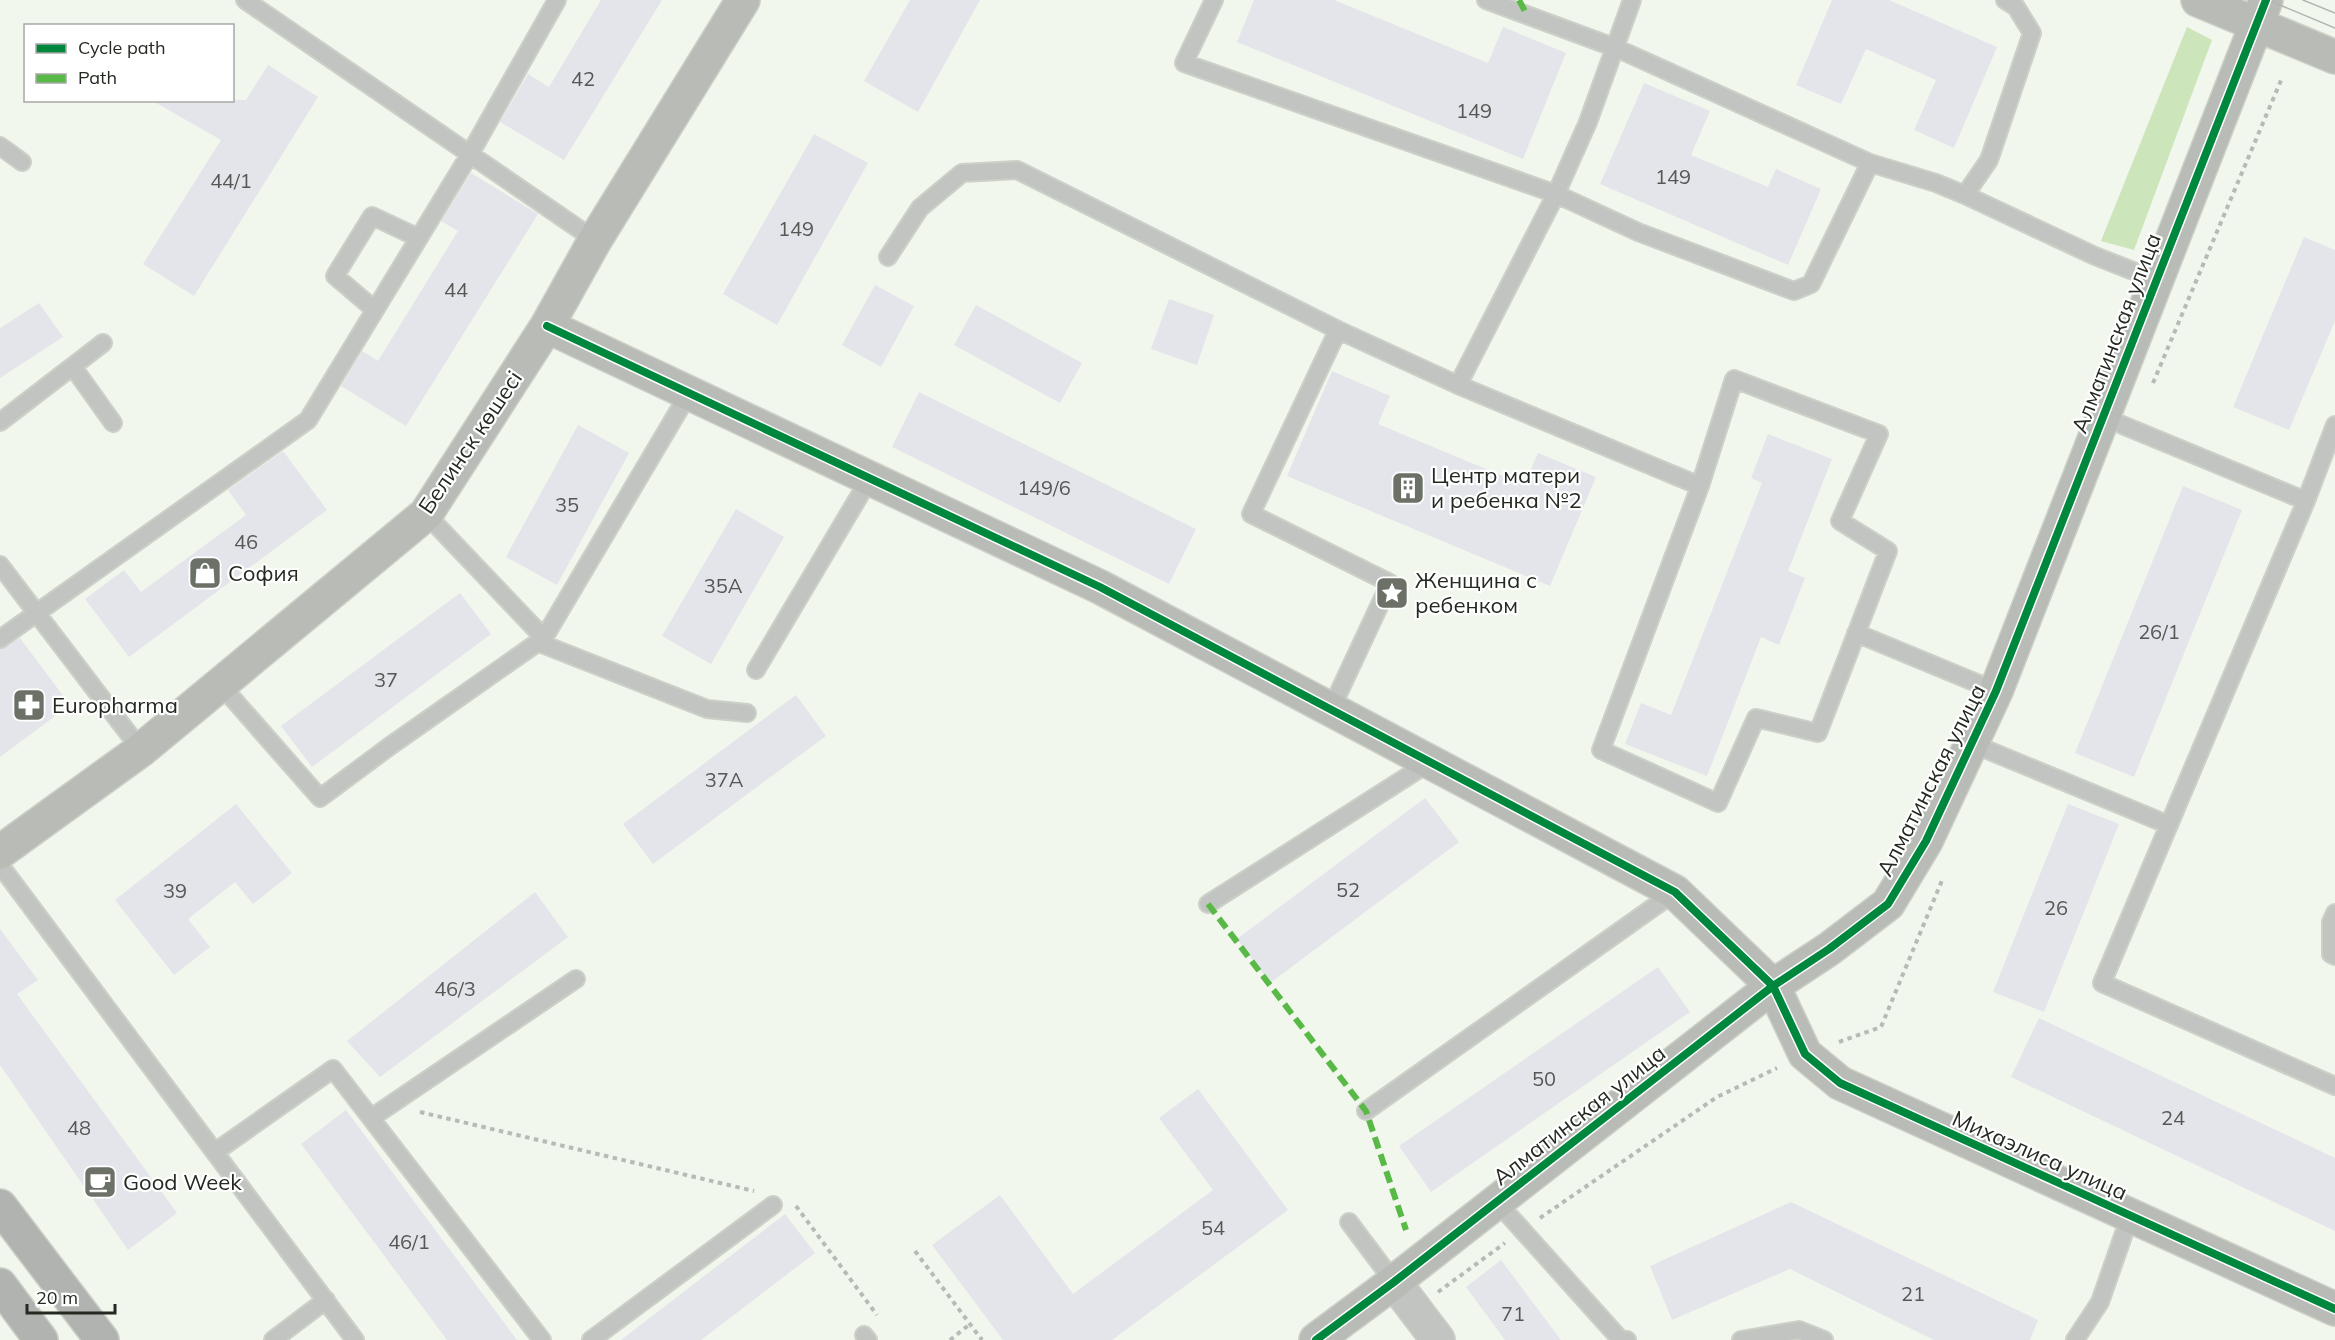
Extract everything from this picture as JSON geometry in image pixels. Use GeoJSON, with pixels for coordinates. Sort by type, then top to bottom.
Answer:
{"type":"FeatureCollection","features":[{"type":"Feature","properties":{"kind":"main road"},"geometry":{"type":"LineString","coordinates":[[0,1206],[102,1340]]}},
{"type":"Feature","properties":{"kind":"main road"},"geometry":{"type":"LineString","coordinates":[[0,1286],[41,1340]]}},
{"type":"Feature","properties":{"kind":"street","name":"Белинск көшесі"},"geometry":{"type":"LineString","coordinates":[[0,852],[141,750],[426,514],[547,326],[596,240],[743,0]]}},
{"type":"Feature","properties":{"kind":"street"},"geometry":{"type":"LineString","coordinates":[[2198,0],[2261,12],[2335,57]]}},
{"type":"Feature","properties":{"kind":"street","name":"Алматинская улица"},"geometry":{"type":"LineString","coordinates":[[1316,1340],[1394,1282],[1773,986],[1829,949],[1887,904],[1926,841],[1996,691],[2261,12]]}},
{"type":"Feature","properties":{"kind":"street"},"geometry":{"type":"LineString","coordinates":[[547,326],[1100,587],[1675,892],[1773,986]]}},
{"type":"Feature","properties":{"kind":"street","name":"Михаэлиса улица"},"geometry":{"type":"LineString","coordinates":[[1773,986],[1805,1054],[1839,1083],[2335,1309]]}},
{"type":"Feature","properties":{"kind":"street"},"geometry":{"type":"LineString","coordinates":[[1394,1282],[1438,1340]]}},
{"type":"Feature","properties":{"kind":"lane"},"geometry":{"type":"LineString","coordinates":[[245,0],[596,240]]}},
{"type":"Feature","properties":{"kind":"lane"},"geometry":{"type":"LineString","coordinates":[[0,639],[308,420],[470,154],[557,0]]}},
{"type":"Feature","properties":{"kind":"lane"},"geometry":{"type":"LineString","coordinates":[[1214,0],[1184,63],[1556,194],[1638,232],[1794,291],[1811,284],[1870,163]]}},
{"type":"Feature","properties":{"kind":"lane"},"geometry":{"type":"LineString","coordinates":[[1486,0],[1616,48],[1870,163],[1936,183],[2095,256],[2156,280]]}},
{"type":"Feature","properties":{"kind":"lane"},"geometry":{"type":"LineString","coordinates":[[1458,385],[1556,194],[1588,122],[1632,0]]}},
{"type":"Feature","properties":{"kind":"lane"},"geometry":{"type":"LineString","coordinates":[[1965,195],[1989,159],[2032,33],[2016,7],[2005,0]]}},
{"type":"Feature","properties":{"kind":"lane"},"geometry":{"type":"LineString","coordinates":[[0,146],[22,162]]}},
{"type":"Feature","properties":{"kind":"lane"},"geometry":{"type":"LineString","coordinates":[[888,257],[920,208],[962,173],[1017,170],[1338,330],[1458,385],[1700,486]]}},
{"type":"Feature","properties":{"kind":"lane"},"geometry":{"type":"LineString","coordinates":[[375,310],[335,276],[372,216],[419,238]]}},
{"type":"Feature","properties":{"kind":"lane"},"geometry":{"type":"LineString","coordinates":[[1331,709],[1390,583],[1251,514],[1338,330]]}},
{"type":"Feature","properties":{"kind":"lane"},"geometry":{"type":"LineString","coordinates":[[0,422],[103,343]]}},
{"type":"Feature","properties":{"kind":"lane"},"geometry":{"type":"LineString","coordinates":[[73,367],[114,423]]}},
{"type":"Feature","properties":{"kind":"lane"},"geometry":{"type":"LineString","coordinates":[[1734,379],[1879,434],[1840,521],[1888,551],[1818,733],[1756,718],[1718,803],[1601,750],[1700,486],[1734,379]]}},
{"type":"Feature","properties":{"kind":"lane"},"geometry":{"type":"LineString","coordinates":[[220,684],[320,798],[540,640],[689,393]]}},
{"type":"Feature","properties":{"kind":"lane"},"geometry":{"type":"LineString","coordinates":[[2103,417],[2306,501]]}},
{"type":"Feature","properties":{"kind":"lane"},"geometry":{"type":"LineString","coordinates":[[2333,434],[2102,983],[2335,1086]]}},
{"type":"Feature","properties":{"kind":"lane"},"geometry":{"type":"LineString","coordinates":[[756,670],[870,478]]}},
{"type":"Feature","properties":{"kind":"lane"},"geometry":{"type":"LineString","coordinates":[[426,514],[540,640],[707,709],[747,713]]}},
{"type":"Feature","properties":{"kind":"lane"},"geometry":{"type":"LineString","coordinates":[[0,565],[141,750]]}},
{"type":"Feature","properties":{"kind":"lane"},"geometry":{"type":"LineString","coordinates":[[1856,633],[1996,691]]}},
{"type":"Feature","properties":{"kind":"lane"},"geometry":{"type":"LineString","coordinates":[[1973,744],[2169,825]]}},
{"type":"Feature","properties":{"kind":"lane"},"geometry":{"type":"LineString","coordinates":[[1208,904],[1430,762]]}},
{"type":"Feature","properties":{"kind":"lane"},"geometry":{"type":"LineString","coordinates":[[0,865],[355,1340]]}},
{"type":"Feature","properties":{"kind":"lane"},"geometry":{"type":"LineString","coordinates":[[1366,1111],[1675,892]]}},
{"type":"Feature","properties":{"kind":"lane"},"geometry":{"type":"LineString","coordinates":[[2335,913],[2331,922],[2331,954],[2335,956]]}},
{"type":"Feature","properties":{"kind":"lane"},"geometry":{"type":"LineString","coordinates":[[371,1118],[576,979]]}},
{"type":"Feature","properties":{"kind":"lane"},"geometry":{"type":"LineString","coordinates":[[215,1152],[333,1069],[542,1340]]}},
{"type":"Feature","properties":{"kind":"lane"},"geometry":{"type":"LineString","coordinates":[[1497,1202],[1620,1339],[1627,1340]]}},
{"type":"Feature","properties":{"kind":"lane"},"geometry":{"type":"LineString","coordinates":[[591,1340],[773,1205]]}},
{"type":"Feature","properties":{"kind":"lane"},"geometry":{"type":"LineString","coordinates":[[2076,1340],[2100,1302],[2130,1216]]}},
{"type":"Feature","properties":{"kind":"lane"},"geometry":{"type":"LineString","coordinates":[[1349,1222],[1394,1282]]}},
{"type":"Feature","properties":{"kind":"lane"},"geometry":{"type":"LineString","coordinates":[[273,1340],[326,1300]]}},
{"type":"Feature","properties":{"kind":"lane"},"geometry":{"type":"LineString","coordinates":[[1741,1340],[1799,1330],[1824,1340]]}},
{"type":"Feature","properties":{"kind":"path"},"geometry":{"type":"LineString","coordinates":[[2151,387],[2282,78]]}},
{"type":"Feature","properties":{"kind":"path"},"geometry":{"type":"LineString","coordinates":[[1414,1309],[1522,1230],[1717,1097],[1805,1054],[1881,1027],[1945,872]]}},
{"type":"Feature","properties":{"kind":"path"},"geometry":{"type":"LineString","coordinates":[[390,1105],[756,1191]]}},
{"type":"Feature","properties":{"kind":"path"},"geometry":{"type":"LineString","coordinates":[[791,1199],[877,1315]]}},
{"type":"Feature","properties":{"kind":"path"},"geometry":{"type":"LineString","coordinates":[[915,1251],[982,1340]]}},
{"type":"Feature","properties":{"kind":"path"},"geometry":{"type":"LineString","coordinates":[[950,1340],[970,1324]]}},
{"type":"Feature","properties":{"kind":"green space"},"geometry":{"type":"Polygon","coordinates":[[[2187,27],[2212,40],[2134,250],[2101,241],[2187,27]]]}},
{"type":"Feature","properties":{"kind":"building"},"geometry":{"type":"Polygon","coordinates":[[[601,0],[662,0],[564,160],[500,122],[528,74],[549,87],[601,0]]]}},
{"type":"Feature","properties":{"kind":"building"},"geometry":{"type":"Polygon","coordinates":[[[910,0],[980,0],[918,112],[864,81],[910,0]]]}},
{"type":"Feature","properties":{"kind":"building"},"geometry":{"type":"Polygon","coordinates":[[[1254,0],[1334,0],[1488,63],[1503,27],[1566,53],[1523,159],[1237,42],[1254,0]]]}},
{"type":"Feature","properties":{"kind":"building"},"geometry":{"type":"Polygon","coordinates":[[[1832,0],[1889,0],[1997,47],[1954,148],[1914,130],[1936,80],[1866,49],[1841,104],[1796,85],[1832,0]]]}},
{"type":"Feature","properties":{"kind":"building"},"geometry":{"type":"Polygon","coordinates":[[[268,65],[318,97],[194,296],[143,264],[221,140],[154,102],[246,100],[268,65]]]}},
{"type":"Feature","properties":{"kind":"building"},"geometry":{"type":"Polygon","coordinates":[[[1644,83],[1710,111],[1691,155],[1768,187],[1776,169],[1821,189],[1788,265],[1600,184],[1644,83]]]}},
{"type":"Feature","properties":{"kind":"building"},"geometry":{"type":"Polygon","coordinates":[[[814,134],[868,163],[777,325],[723,294],[814,134]]]}},
{"type":"Feature","properties":{"kind":"building"},"geometry":{"type":"Polygon","coordinates":[[[471,173],[538,214],[406,426],[341,386],[362,351],[378,361],[458,231],[441,221],[471,173]]]}},
{"type":"Feature","properties":{"kind":"building"},"geometry":{"type":"Polygon","coordinates":[[[2304,237],[2335,250],[2335,321],[2289,430],[2233,407],[2304,237]]]}},
{"type":"Feature","properties":{"kind":"building"},"geometry":{"type":"Polygon","coordinates":[[[875,285],[914,306],[881,367],[842,345],[875,285]]]}},
{"type":"Feature","properties":{"kind":"building"},"geometry":{"type":"Polygon","coordinates":[[[1169,299],[1214,315],[1197,365],[1151,349],[1169,299]]]}},
{"type":"Feature","properties":{"kind":"building"},"geometry":{"type":"Polygon","coordinates":[[[39,303],[63,337],[0,378],[0,328],[39,303]]]}},
{"type":"Feature","properties":{"kind":"building"},"geometry":{"type":"Polygon","coordinates":[[[976,305],[1082,363],[1060,403],[954,345],[976,305]]]}},
{"type":"Feature","properties":{"kind":"building","name":"Центр матери и ребенка №2"},"geometry":{"type":"Polygon","coordinates":[[[1332,371],[1390,396],[1378,424],[1524,485],[1538,453],[1596,477],[1550,586],[1287,476],[1332,371]]]}},
{"type":"Feature","properties":{"kind":"building"},"geometry":{"type":"Polygon","coordinates":[[[919,392],[1196,529],[1169,584],[892,447],[919,392]]]}},
{"type":"Feature","properties":{"kind":"building"},"geometry":{"type":"Polygon","coordinates":[[[578,425],[629,453],[557,585],[506,557],[578,425]]]}},
{"type":"Feature","properties":{"kind":"building"},"geometry":{"type":"Polygon","coordinates":[[[1768,434],[1832,459],[1788,571],[1805,578],[1779,645],[1761,637],[1707,776],[1625,744],[1641,703],[1671,715],[1762,483],[1751,478],[1768,434]]]}},
{"type":"Feature","properties":{"kind":"building"},"geometry":{"type":"Polygon","coordinates":[[[283,451],[327,510],[129,657],[85,599],[124,570],[141,592],[246,515],[228,490],[283,451]]]}},
{"type":"Feature","properties":{"kind":"building"},"geometry":{"type":"Polygon","coordinates":[[[2183,486],[2242,510],[2134,777],[2075,753],[2183,486]]]}},
{"type":"Feature","properties":{"kind":"building"},"geometry":{"type":"Polygon","coordinates":[[[736,509],[784,537],[711,664],[662,636],[736,509]]]}},
{"type":"Feature","properties":{"kind":"building"},"geometry":{"type":"Polygon","coordinates":[[[460,593],[491,634],[312,767],[281,726],[460,593]]]}},
{"type":"Feature","properties":{"kind":"building"},"geometry":{"type":"Polygon","coordinates":[[[20,638],[70,705],[0,757],[0,649],[20,638]]]}},
{"type":"Feature","properties":{"kind":"building"},"geometry":{"type":"Polygon","coordinates":[[[796,695],[826,736],[653,864],[623,824],[796,695]]]}},
{"type":"Feature","properties":{"kind":"building"},"geometry":{"type":"Polygon","coordinates":[[[1425,798],[1459,842],[1270,983],[1237,939],[1425,798]]]}},
{"type":"Feature","properties":{"kind":"building"},"geometry":{"type":"Polygon","coordinates":[[[236,804],[292,873],[253,904],[235,882],[188,919],[210,947],[174,975],[115,900],[236,804]]]}},
{"type":"Feature","properties":{"kind":"building"},"geometry":{"type":"Polygon","coordinates":[[[2068,804],[2119,824],[2044,1012],[1993,992],[2068,804]]]}},
{"type":"Feature","properties":{"kind":"building"},"geometry":{"type":"Polygon","coordinates":[[[535,892],[568,937],[380,1077],[347,1041],[535,892]]]}},
{"type":"Feature","properties":{"kind":"building"},"geometry":{"type":"Polygon","coordinates":[[[0,929],[38,980],[17,994],[177,1213],[128,1250],[0,1065],[0,929]]]}},
{"type":"Feature","properties":{"kind":"building"},"geometry":{"type":"Polygon","coordinates":[[[1658,967],[1690,1012],[1431,1192],[1399,1146],[1658,967]]]}},
{"type":"Feature","properties":{"kind":"building"},"geometry":{"type":"Polygon","coordinates":[[[2039,1018],[2335,1158],[2335,1231],[2011,1077],[2039,1018]]]}},
{"type":"Feature","properties":{"kind":"building"},"geometry":{"type":"Polygon","coordinates":[[[1198,1089],[1288,1210],[1112,1340],[1003,1340],[932,1245],[1000,1195],[1073,1294],[1213,1190],[1159,1118],[1198,1089]]]}},
{"type":"Feature","properties":{"kind":"building"},"geometry":{"type":"Polygon","coordinates":[[[346,1110],[517,1340],[447,1340],[301,1144],[346,1110]]]}},
{"type":"Feature","properties":{"kind":"building"},"geometry":{"type":"Polygon","coordinates":[[[1791,1202],[2038,1320],[2030,1340],[1934,1340],[1790,1269],[1672,1320],[1650,1266],[1791,1202]]]}},
{"type":"Feature","properties":{"kind":"building"},"geometry":{"type":"Polygon","coordinates":[[[785,1214],[815,1253],[701,1340],[621,1340],[785,1214]]]}},
{"type":"Feature","properties":{"kind":"building"},"geometry":{"type":"Polygon","coordinates":[[[1501,1260],[1561,1340],[1505,1340],[1466,1287],[1501,1260]]]}},
{"type":"Feature","properties":{"kind":"tram line"},"geometry":{"type":"LineString","coordinates":[[2268,0],[2335,28]]}},
{"type":"Feature","properties":{"kind":"tram line"},"geometry":{"type":"LineString","coordinates":[[2303,0],[2335,13]]}},
{"type":"Feature","properties":{"kind":"marked path"},"geometry":{"type":"LineString","coordinates":[[1519,0],[1527,15]]}},
{"type":"Feature","properties":{"kind":"marked path"},"geometry":{"type":"LineString","coordinates":[[1208,904],[1366,1111],[1406,1230]]}},
{"type":"Feature","properties":{"kind":"cycle path"},"geometry":{"type":"LineString","coordinates":[[1316,1340],[1394,1282],[1773,986],[1829,949],[1888,904],[1926,841],[1996,691],[2266,0]]}},
{"type":"Feature","properties":{"kind":"cycle path"},"geometry":{"type":"LineString","coordinates":[[547,326],[1100,587],[1675,892],[1773,986],[1805,1054],[1840,1083],[2335,1309]]}},
{"type":"Feature","properties":{"kind":"place","name":"Центр матери и ребенка №2"},"geometry":{"type":"Point","coordinates":[1408,488]}},
{"type":"Feature","properties":{"kind":"place","name":"София"},"geometry":{"type":"Point","coordinates":[205,573]}},
{"type":"Feature","properties":{"kind":"place","name":"Женщина с ребенком"},"geometry":{"type":"Point","coordinates":[1392,593]}},
{"type":"Feature","properties":{"kind":"place","name":"Europharma"},"geometry":{"type":"Point","coordinates":[29,705]}},
{"type":"Feature","properties":{"kind":"place","name":"Good Week"},"geometry":{"type":"Point","coordinates":[100,1182]}}]}
